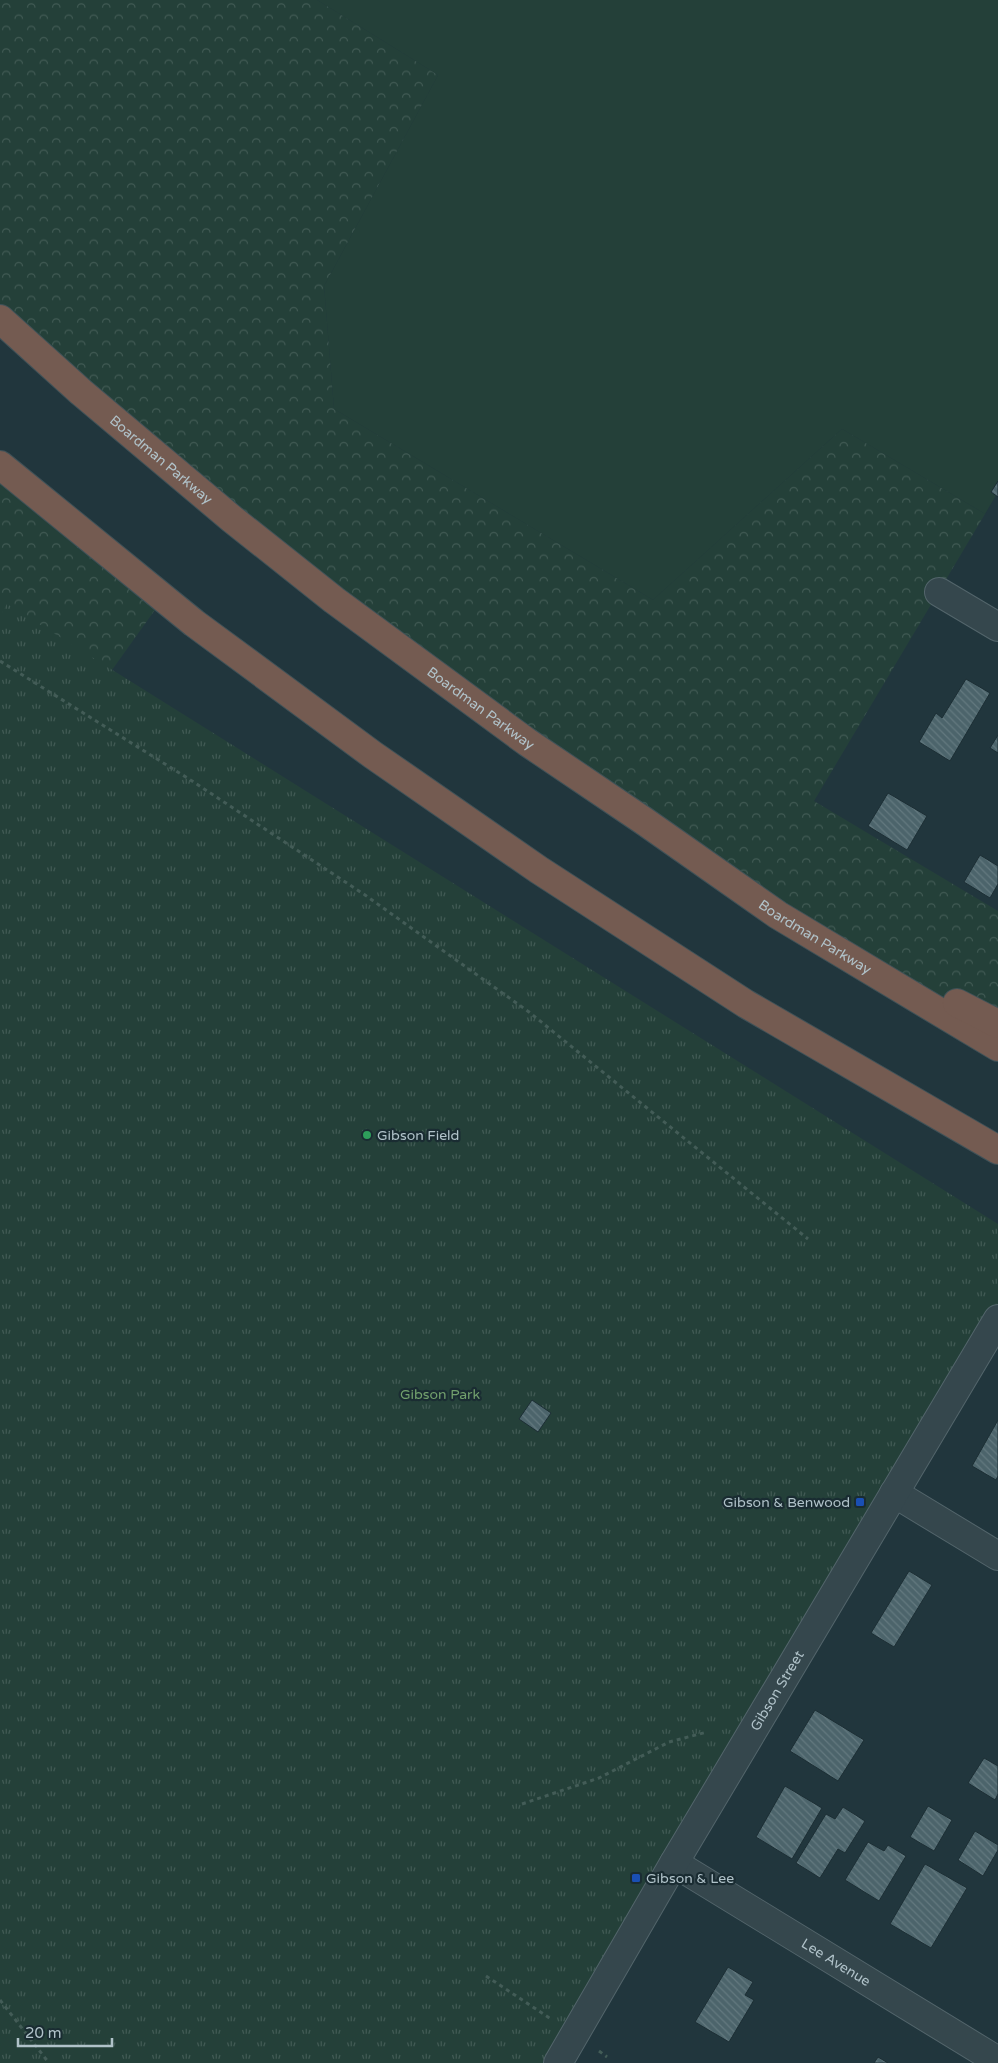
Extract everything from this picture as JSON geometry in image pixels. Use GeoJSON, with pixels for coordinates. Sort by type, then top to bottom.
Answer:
{"type":"FeatureCollection","features":[{"type":"Feature","properties":{"kind":"highway","name":"Boardman Parkway"},"geometry":{"type":"LineString","coordinates":[[0,319],[81,392],[232,519],[334,600],[527,742],[644,820],[778,914],[998,1047]]}},
{"type":"Feature","properties":{"kind":"highway"},"geometry":{"type":"LineString","coordinates":[[0,466],[194,623]]}},
{"type":"Feature","properties":{"kind":"highway"},"geometry":{"type":"LineString","coordinates":[[0,485],[194,623],[373,755],[539,870],[746,1004],[998,1150]]}},
{"type":"Feature","properties":{"kind":"highway"},"geometry":{"type":"LineString","coordinates":[[778,914],[998,1024]]}},
{"type":"Feature","properties":{"kind":"street"},"geometry":{"type":"LineString","coordinates":[[939,592],[998,627]]}},
{"type":"Feature","properties":{"kind":"street","name":"Gibson Street"},"geometry":{"type":"LineString","coordinates":[[558,2063],[674,1863],[995,1323]]}},
{"type":"Feature","properties":{"kind":"street"},"geometry":{"type":"LineString","coordinates":[[894,1492],[998,1556]]}},
{"type":"Feature","properties":{"kind":"street","name":"Lee Avenue"},"geometry":{"type":"LineString","coordinates":[[674,1863],[998,2061]]}},
{"type":"Feature","properties":{"kind":"path"},"geometry":{"type":"LineString","coordinates":[[0,661],[189,779],[349,885],[529,1012],[808,1238]]}},
{"type":"Feature","properties":{"kind":"path"},"geometry":{"type":"LineString","coordinates":[[522,1804],[599,1778],[669,1742],[706,1732]]}},
{"type":"Feature","properties":{"kind":"path"},"geometry":{"type":"LineString","coordinates":[[486,1976],[552,2020]]}},
{"type":"Feature","properties":{"kind":"path"},"geometry":{"type":"LineString","coordinates":[[0,2000],[49,2063]]}},
{"type":"Feature","properties":{"kind":"green space"},"geometry":{"type":"Polygon","coordinates":[[[0,0],[317,0],[438,75],[324,286],[334,409],[653,600],[842,429],[985,514],[814,801],[998,911],[998,1024],[778,915],[527,742],[0,319],[0,0]]]}},
{"type":"Feature","properties":{"kind":"green space"},"geometry":{"type":"Polygon","coordinates":[[[317,0],[998,0],[998,492],[985,514],[842,429],[653,600],[334,409],[324,286],[438,75],[317,0]]]}},
{"type":"Feature","properties":{"kind":"green space"},"geometry":{"type":"Polygon","coordinates":[[[0,467],[162,600],[112,670],[77,710],[0,706],[0,467]]]}},
{"type":"Feature","properties":{"kind":"green space","name":"Gibson Park"},"geometry":{"type":"Polygon","coordinates":[[[7,604],[998,1224],[998,1319],[558,2063],[0,2063],[0,616],[7,604]]]}},
{"type":"Feature","properties":{"kind":"building"},"geometry":{"type":"Polygon","coordinates":[[[998,481],[998,497],[991,492],[998,481]]]}},
{"type":"Feature","properties":{"kind":"building"},"geometry":{"type":"Polygon","coordinates":[[[966,679],[990,693],[950,761],[919,742],[936,713],[942,718],[966,679]]]}},
{"type":"Feature","properties":{"kind":"building"},"geometry":{"type":"Polygon","coordinates":[[[998,735],[998,753],[990,748],[998,735]]]}},
{"type":"Feature","properties":{"kind":"building"},"geometry":{"type":"Polygon","coordinates":[[[888,793],[927,816],[907,850],[868,826],[888,793]]]}},
{"type":"Feature","properties":{"kind":"building"},"geometry":{"type":"Polygon","coordinates":[[[980,855],[998,866],[998,884],[990,898],[964,882],[980,855]]]}},
{"type":"Feature","properties":{"kind":"building"},"geometry":{"type":"Polygon","coordinates":[[[532,1400],[551,1413],[538,1432],[519,1419],[532,1400]]]}},
{"type":"Feature","properties":{"kind":"building"},"geometry":{"type":"Polygon","coordinates":[[[998,1420],[998,1476],[996,1480],[972,1466],[998,1420]]]}},
{"type":"Feature","properties":{"kind":"building"},"geometry":{"type":"Polygon","coordinates":[[[909,1571],[932,1585],[894,1647],[871,1633],[909,1571]]]}},
{"type":"Feature","properties":{"kind":"building"},"geometry":{"type":"Polygon","coordinates":[[[815,1710],[864,1740],[838,1781],[790,1751],[815,1710]]]}},
{"type":"Feature","properties":{"kind":"building"},"geometry":{"type":"Polygon","coordinates":[[[984,1758],[998,1766],[998,1794],[995,1800],[968,1783],[984,1758]]]}},
{"type":"Feature","properties":{"kind":"building"},"geometry":{"type":"Polygon","coordinates":[[[785,1786],[822,1808],[792,1859],[756,1837],[785,1786]]]}},
{"type":"Feature","properties":{"kind":"building"},"geometry":{"type":"Polygon","coordinates":[[[928,1806],[952,1820],[934,1851],[910,1837],[928,1806]]]}},
{"type":"Feature","properties":{"kind":"building"},"geometry":{"type":"Polygon","coordinates":[[[843,1807],[865,1821],[845,1853],[838,1849],[820,1878],[796,1863],[826,1814],[835,1819],[843,1807]]]}},
{"type":"Feature","properties":{"kind":"building"},"geometry":{"type":"Polygon","coordinates":[[[975,1831],[998,1845],[998,1850],[983,1876],[958,1860],[975,1831]]]}},
{"type":"Feature","properties":{"kind":"building"},"geometry":{"type":"Polygon","coordinates":[[[868,1842],[884,1851],[888,1845],[906,1856],[879,1901],[845,1880],[868,1842]]]}},
{"type":"Feature","properties":{"kind":"building"},"geometry":{"type":"Polygon","coordinates":[[[925,1864],[967,1888],[931,1948],[890,1924],[925,1864]]]}},
{"type":"Feature","properties":{"kind":"building"},"geometry":{"type":"Polygon","coordinates":[[[728,1967],[753,1982],[745,1995],[754,2000],[729,2042],[695,2022],[728,1967]]]}},
{"type":"Feature","properties":{"kind":"building"},"geometry":{"type":"Polygon","coordinates":[[[878,2057],[888,2063],[874,2063],[878,2057]]]}},
{"type":"Feature","properties":{"kind":"place","name":"Gibson Field"},"geometry":{"type":"Point","coordinates":[367,1135]}},
{"type":"Feature","properties":{"kind":"place","name":"Gibson & Benwood"},"geometry":{"type":"Point","coordinates":[860,1502]}},
{"type":"Feature","properties":{"kind":"place","name":"Gibson & Lee"},"geometry":{"type":"Point","coordinates":[636,1878]}}]}
